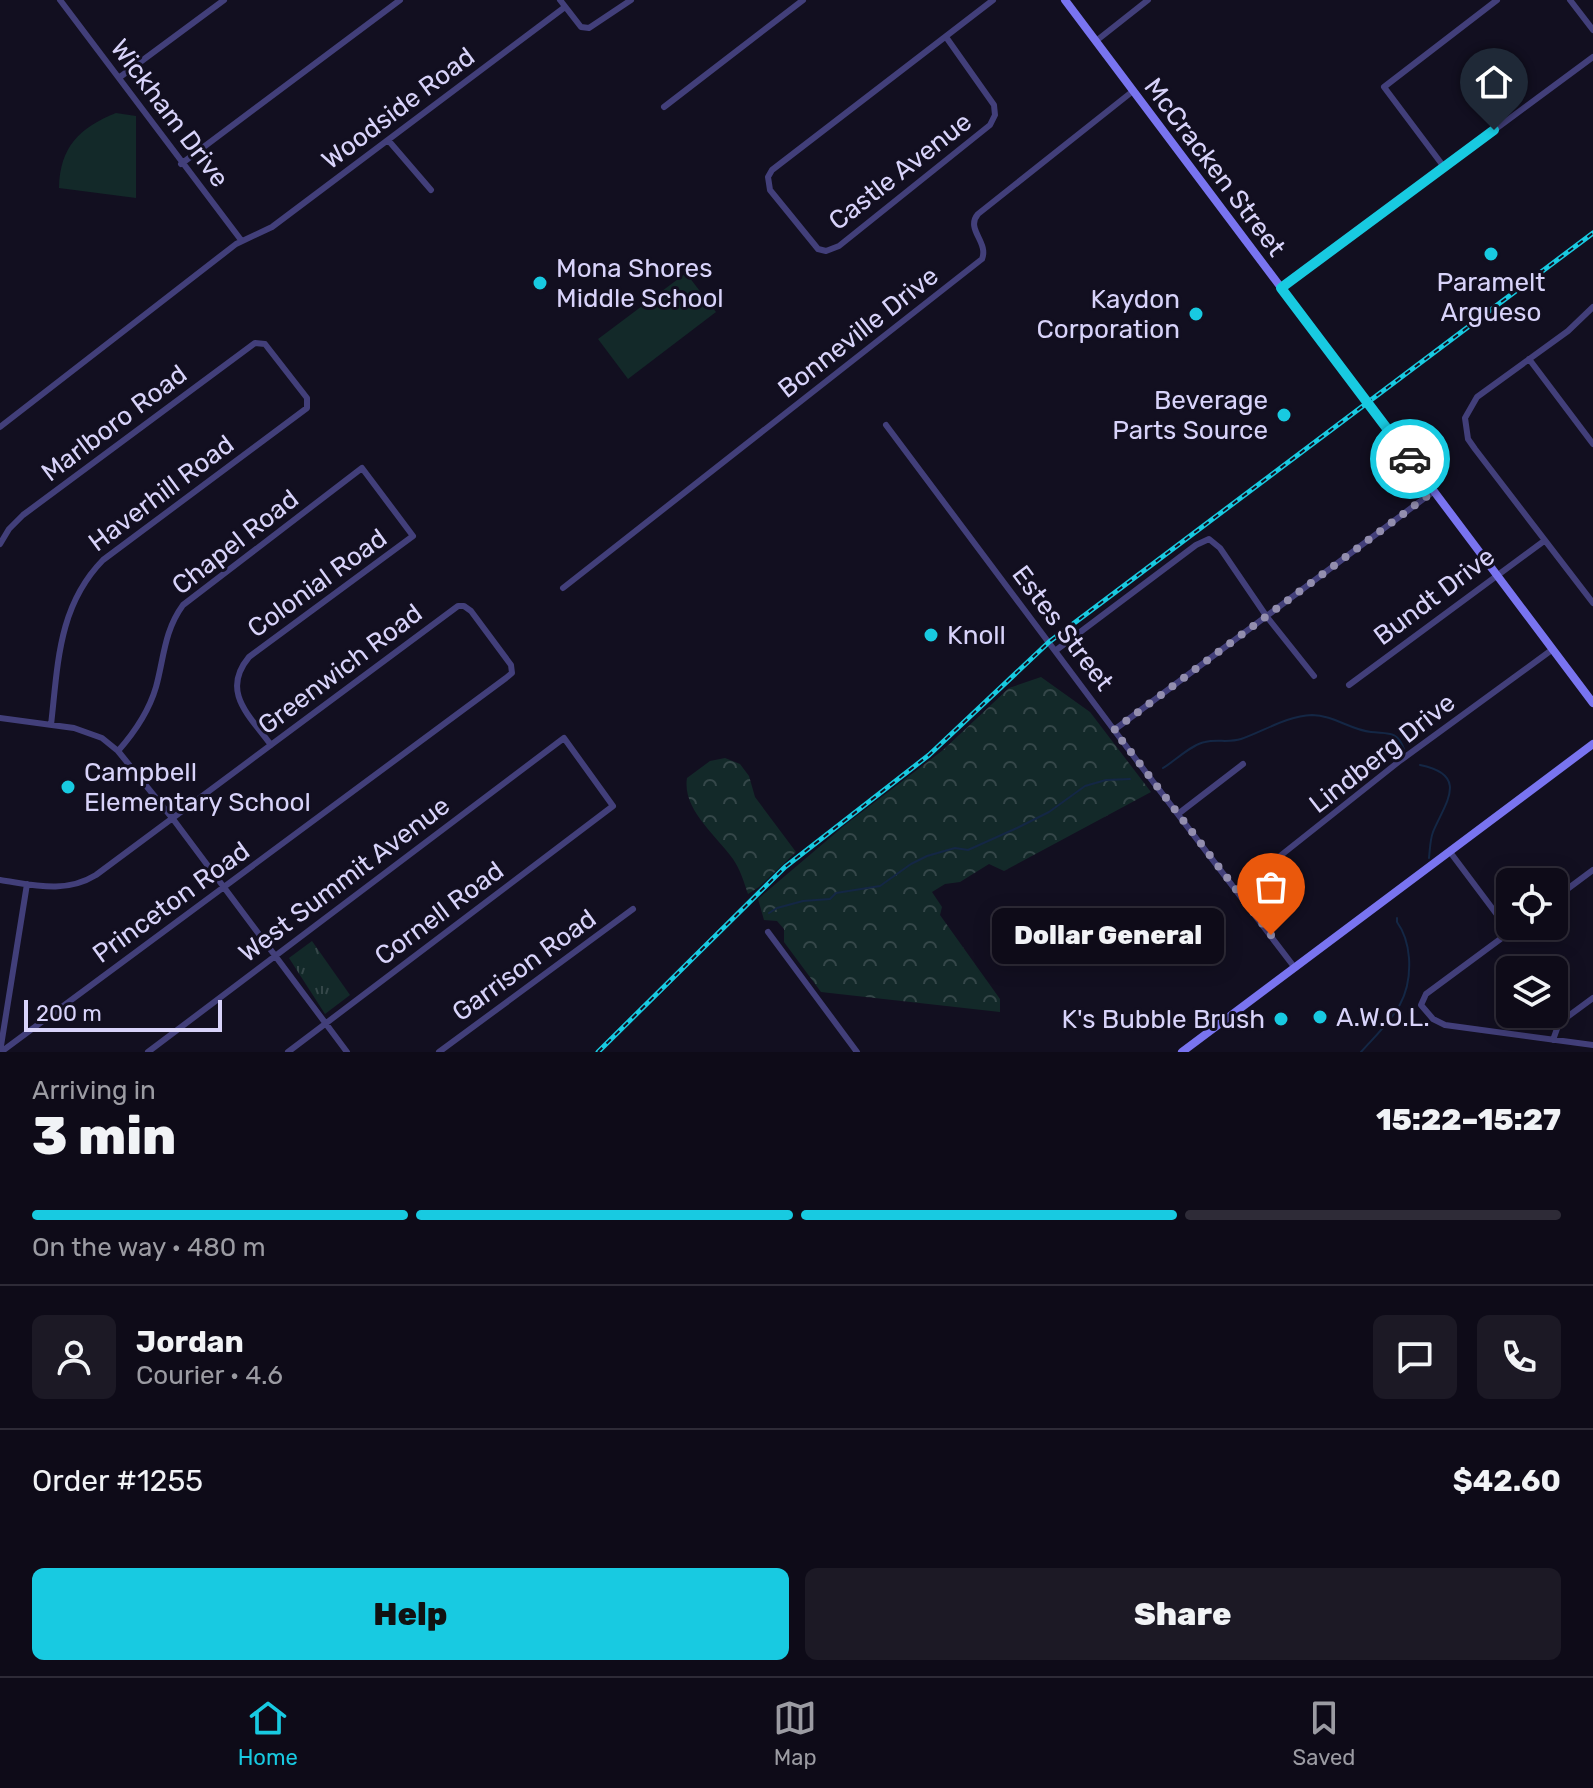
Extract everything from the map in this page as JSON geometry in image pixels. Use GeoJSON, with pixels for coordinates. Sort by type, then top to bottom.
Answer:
{"type":"FeatureCollection","features":[{"type":"Feature","properties":{"kind":"street","name":"Wickham Drive"},"geometry":{"type":"LineString","coordinates":[[60,0],[241,240]]}},
{"type":"Feature","properties":{"kind":"street"},"geometry":{"type":"LineString","coordinates":[[120,77],[224,0]]}},
{"type":"Feature","properties":{"kind":"street"},"geometry":{"type":"LineString","coordinates":[[181,164],[400,0]]}},
{"type":"Feature","properties":{"kind":"street"},"geometry":{"type":"LineString","coordinates":[[560,0],[584,28],[600,23],[631,0]]}},
{"type":"Feature","properties":{"kind":"street"},"geometry":{"type":"LineString","coordinates":[[664,107],[803,0]]}},
{"type":"Feature","properties":{"kind":"street"},"geometry":{"type":"LineString","coordinates":[[946,37],[993,0]]}},
{"type":"Feature","properties":{"kind":"street","name":"McCracken Street"},"geometry":{"type":"LineString","coordinates":[[1065,0],[1593,703]]}},
{"type":"Feature","properties":{"kind":"street"},"geometry":{"type":"LineString","coordinates":[[1096,41],[1148,0]]}},
{"type":"Feature","properties":{"kind":"street"},"geometry":{"type":"LineString","coordinates":[[1444,167],[1384,87],[1497,0]]}},
{"type":"Feature","properties":{"kind":"street"},"geometry":{"type":"LineString","coordinates":[[1570,0],[1593,30]]}},
{"type":"Feature","properties":{"kind":"street","name":"Woodside Road"},"geometry":{"type":"LineString","coordinates":[[241,240],[252,238],[272,227],[565,7]]}},
{"type":"Feature","properties":{"kind":"street","name":"Castle Avenue"},"geometry":{"type":"LineString","coordinates":[[946,37],[994,105],[995,115],[990,125],[834,249],[823,251],[811,243],[770,190],[768,177],[772,170],[946,37]]}},
{"type":"Feature","properties":{"kind":"street"},"geometry":{"type":"LineString","coordinates":[[1281,288],[1593,57]]}},
{"type":"Feature","properties":{"kind":"street","name":"Bonneville Drive"},"geometry":{"type":"LineString","coordinates":[[563,588],[982,259],[984,247],[973,225],[978,214],[1133,91]]}},
{"type":"Feature","properties":{"kind":"street"},"geometry":{"type":"LineString","coordinates":[[388,140],[431,190]]}},
{"type":"Feature","properties":{"kind":"street"},"geometry":{"type":"LineString","coordinates":[[0,427],[241,240]]}},
{"type":"Feature","properties":{"kind":"street"},"geometry":{"type":"LineString","coordinates":[[1593,307],[1568,331],[1477,397],[1468,409],[1465,427],[1475,449],[1593,603]]}},
{"type":"Feature","properties":{"kind":"street","name":"Haverhill Road"},"geometry":{"type":"LineString","coordinates":[[51,725],[64,625],[74,598],[87,578],[103,560],[307,408],[307,398],[265,344],[259,342]]}},
{"type":"Feature","properties":{"kind":"street","name":"Marlboro Road"},"geometry":{"type":"LineString","coordinates":[[0,544],[23,515],[259,342]]}},
{"type":"Feature","properties":{"kind":"street"},"geometry":{"type":"LineString","coordinates":[[1529,359],[1593,444]]}},
{"type":"Feature","properties":{"kind":"street","name":"Estes Street"},"geometry":{"type":"LineString","coordinates":[[886,425],[1295,968]]}},
{"type":"Feature","properties":{"kind":"street","name":"Colonial Road"},"geometry":{"type":"LineString","coordinates":[[271,745],[238,696],[237,681],[244,664],[249,657],[413,536],[362,468]]}},
{"type":"Feature","properties":{"kind":"street","name":"Chapel Road"},"geometry":{"type":"LineString","coordinates":[[118,751],[147,709],[156,689],[168,630],[183,605],[362,468]]}},
{"type":"Feature","properties":{"kind":"street"},"geometry":{"type":"LineString","coordinates":[[1114,730],[1434,491]]}},
{"type":"Feature","properties":{"kind":"street"},"geometry":{"type":"LineString","coordinates":[[1055,651],[1196,545],[1209,539],[1220,548],[1267,617],[1314,676]]}},
{"type":"Feature","properties":{"kind":"street","name":"Bundt Drive"},"geometry":{"type":"LineString","coordinates":[[1349,685],[1544,541]]}},
{"type":"Feature","properties":{"kind":"street","name":"Princeton Road"},"geometry":{"type":"LineString","coordinates":[[1,1052],[512,673],[511,665],[468,608],[461,605],[456,607]]}},
{"type":"Feature","properties":{"kind":"street","name":"Greenwich Road"},"geometry":{"type":"LineString","coordinates":[[0,880],[64,887],[86,881],[456,607]]}},
{"type":"Feature","properties":{"kind":"street","name":"Lindberg Drive"},"geometry":{"type":"LineString","coordinates":[[1236,891],[1401,760],[1553,649]]}},
{"type":"Feature","properties":{"kind":"street"},"geometry":{"type":"LineString","coordinates":[[0,718],[90,733],[118,751],[173,819],[347,1052]]}},
{"type":"Feature","properties":{"kind":"street","name":"Cornell Road"},"geometry":{"type":"LineString","coordinates":[[288,1052],[613,806],[564,738]]}},
{"type":"Feature","properties":{"kind":"street","name":"West Summit Avenue"},"geometry":{"type":"LineString","coordinates":[[148,1052],[564,738]]}},
{"type":"Feature","properties":{"kind":"street"},"geometry":{"type":"LineString","coordinates":[[1182,1052],[1593,744]]}},
{"type":"Feature","properties":{"kind":"street"},"geometry":{"type":"LineString","coordinates":[[1178,814],[1243,764]]}},
{"type":"Feature","properties":{"kind":"street"},"geometry":{"type":"LineString","coordinates":[[1450,852],[1496,913]]}},
{"type":"Feature","properties":{"kind":"street"},"geometry":{"type":"LineString","coordinates":[[1568,889],[1593,870]]}},
{"type":"Feature","properties":{"kind":"street"},"geometry":{"type":"LineString","coordinates":[[1,1052],[27,884]]}},
{"type":"Feature","properties":{"kind":"street","name":"Garrison Road"},"geometry":{"type":"LineString","coordinates":[[439,1052],[633,909]]}},
{"type":"Feature","properties":{"kind":"street"},"geometry":{"type":"LineString","coordinates":[[768,932],[857,1052]]}},
{"type":"Feature","properties":{"kind":"street"},"geometry":{"type":"LineString","coordinates":[[1499,940],[1423,998],[1421,1005],[1433,1019],[1445,1025],[1593,1045]]}},
{"type":"Feature","properties":{"kind":"street"},"geometry":{"type":"LineString","coordinates":[[1553,1040],[1559,1023],[1593,998]]}},
{"type":"Feature","properties":{"kind":"green space"},"geometry":{"type":"Polygon","coordinates":[[[116,113],[136,116],[136,198],[59,188],[63,161],[74,141],[92,125],[116,113]]]}},
{"type":"Feature","properties":{"kind":"green space"},"geometry":{"type":"Polygon","coordinates":[[[686,273],[716,312],[628,379],[598,339],[686,273]]]}},
{"type":"Feature","properties":{"kind":"green space"},"geometry":{"type":"Polygon","coordinates":[[[1041,677],[1090,712],[1151,792],[1004,871],[989,864],[960,882],[945,884],[932,892],[942,907],[940,915],[1000,999],[1000,1012],[821,992],[784,942],[784,929],[777,921],[764,920],[758,899],[845,825],[943,750],[1009,688],[1041,677]]]}},
{"type":"Feature","properties":{"kind":"green space"},"geometry":{"type":"Polygon","coordinates":[[[725,758],[740,764],[749,776],[755,797],[796,852],[748,894],[735,863],[695,811],[687,789],[687,778],[710,761],[725,758]]]}},
{"type":"Feature","properties":{"kind":"green space"},"geometry":{"type":"Polygon","coordinates":[[[312,941],[350,995],[325,1014],[289,958],[312,941]]]}},
{"type":"Feature","properties":{"kind":"waterway"},"geometry":{"type":"LineString","coordinates":[[1163,768],[1200,743],[1236,740],[1285,721],[1312,715],[1327,717],[1364,731],[1391,734],[1404,749]]}},
{"type":"Feature","properties":{"kind":"waterway"},"geometry":{"type":"LineString","coordinates":[[1420,765],[1445,776],[1450,791],[1432,835],[1429,858]]}},
{"type":"Feature","properties":{"kind":"waterway"},"geometry":{"type":"LineString","coordinates":[[769,913],[803,901],[830,899],[836,893],[880,886],[927,856],[955,848],[968,850],[1017,828],[1049,812],[1085,786],[1106,780],[1130,779]]}},
{"type":"Feature","properties":{"kind":"waterway"},"geometry":{"type":"LineString","coordinates":[[1361,1052],[1397,1010],[1407,987],[1409,953],[1397,918]]}},
{"type":"Feature","properties":{"kind":"railway"},"geometry":{"type":"LineString","coordinates":[[598,1052],[785,867],[929,755],[1049,642],[1593,233]]}},
{"type":"Feature","properties":{"kind":"way so far"},"geometry":{"type":"LineString","coordinates":[[1271,935],[1114,730],[1434,491],[1410,459]]}},
{"type":"Feature","properties":{"kind":"place","name":"Paramelt Argueso"},"geometry":{"type":"Point","coordinates":[1491,254]}},
{"type":"Feature","properties":{"kind":"place","name":"Mona Shores Middle School"},"geometry":{"type":"Point","coordinates":[540,283]}},
{"type":"Feature","properties":{"kind":"place","name":"Kaydon Corporation"},"geometry":{"type":"Point","coordinates":[1196,314]}},
{"type":"Feature","properties":{"kind":"place","name":"Beverage Parts Source"},"geometry":{"type":"Point","coordinates":[1284,415]}},
{"type":"Feature","properties":{"kind":"place","name":"Knoll"},"geometry":{"type":"Point","coordinates":[931,635]}},
{"type":"Feature","properties":{"kind":"place","name":"Campbell Elementary School"},"geometry":{"type":"Point","coordinates":[68,787]}},
{"type":"Feature","properties":{"kind":"place","name":"Dollar General"},"geometry":{"type":"Point","coordinates":[1271,935]}},
{"type":"Feature","properties":{"kind":"place","name":"A.W.O.L."},"geometry":{"type":"Point","coordinates":[1320,1017]}},
{"type":"Feature","properties":{"kind":"place","name":"K's Bubble Brush"},"geometry":{"type":"Point","coordinates":[1281,1019]}},
{"type":"Feature","properties":{"kind":"route"},"geometry":{"type":"LineString","coordinates":[[1410,459],[1281,288],[1494,130]]}}]}
